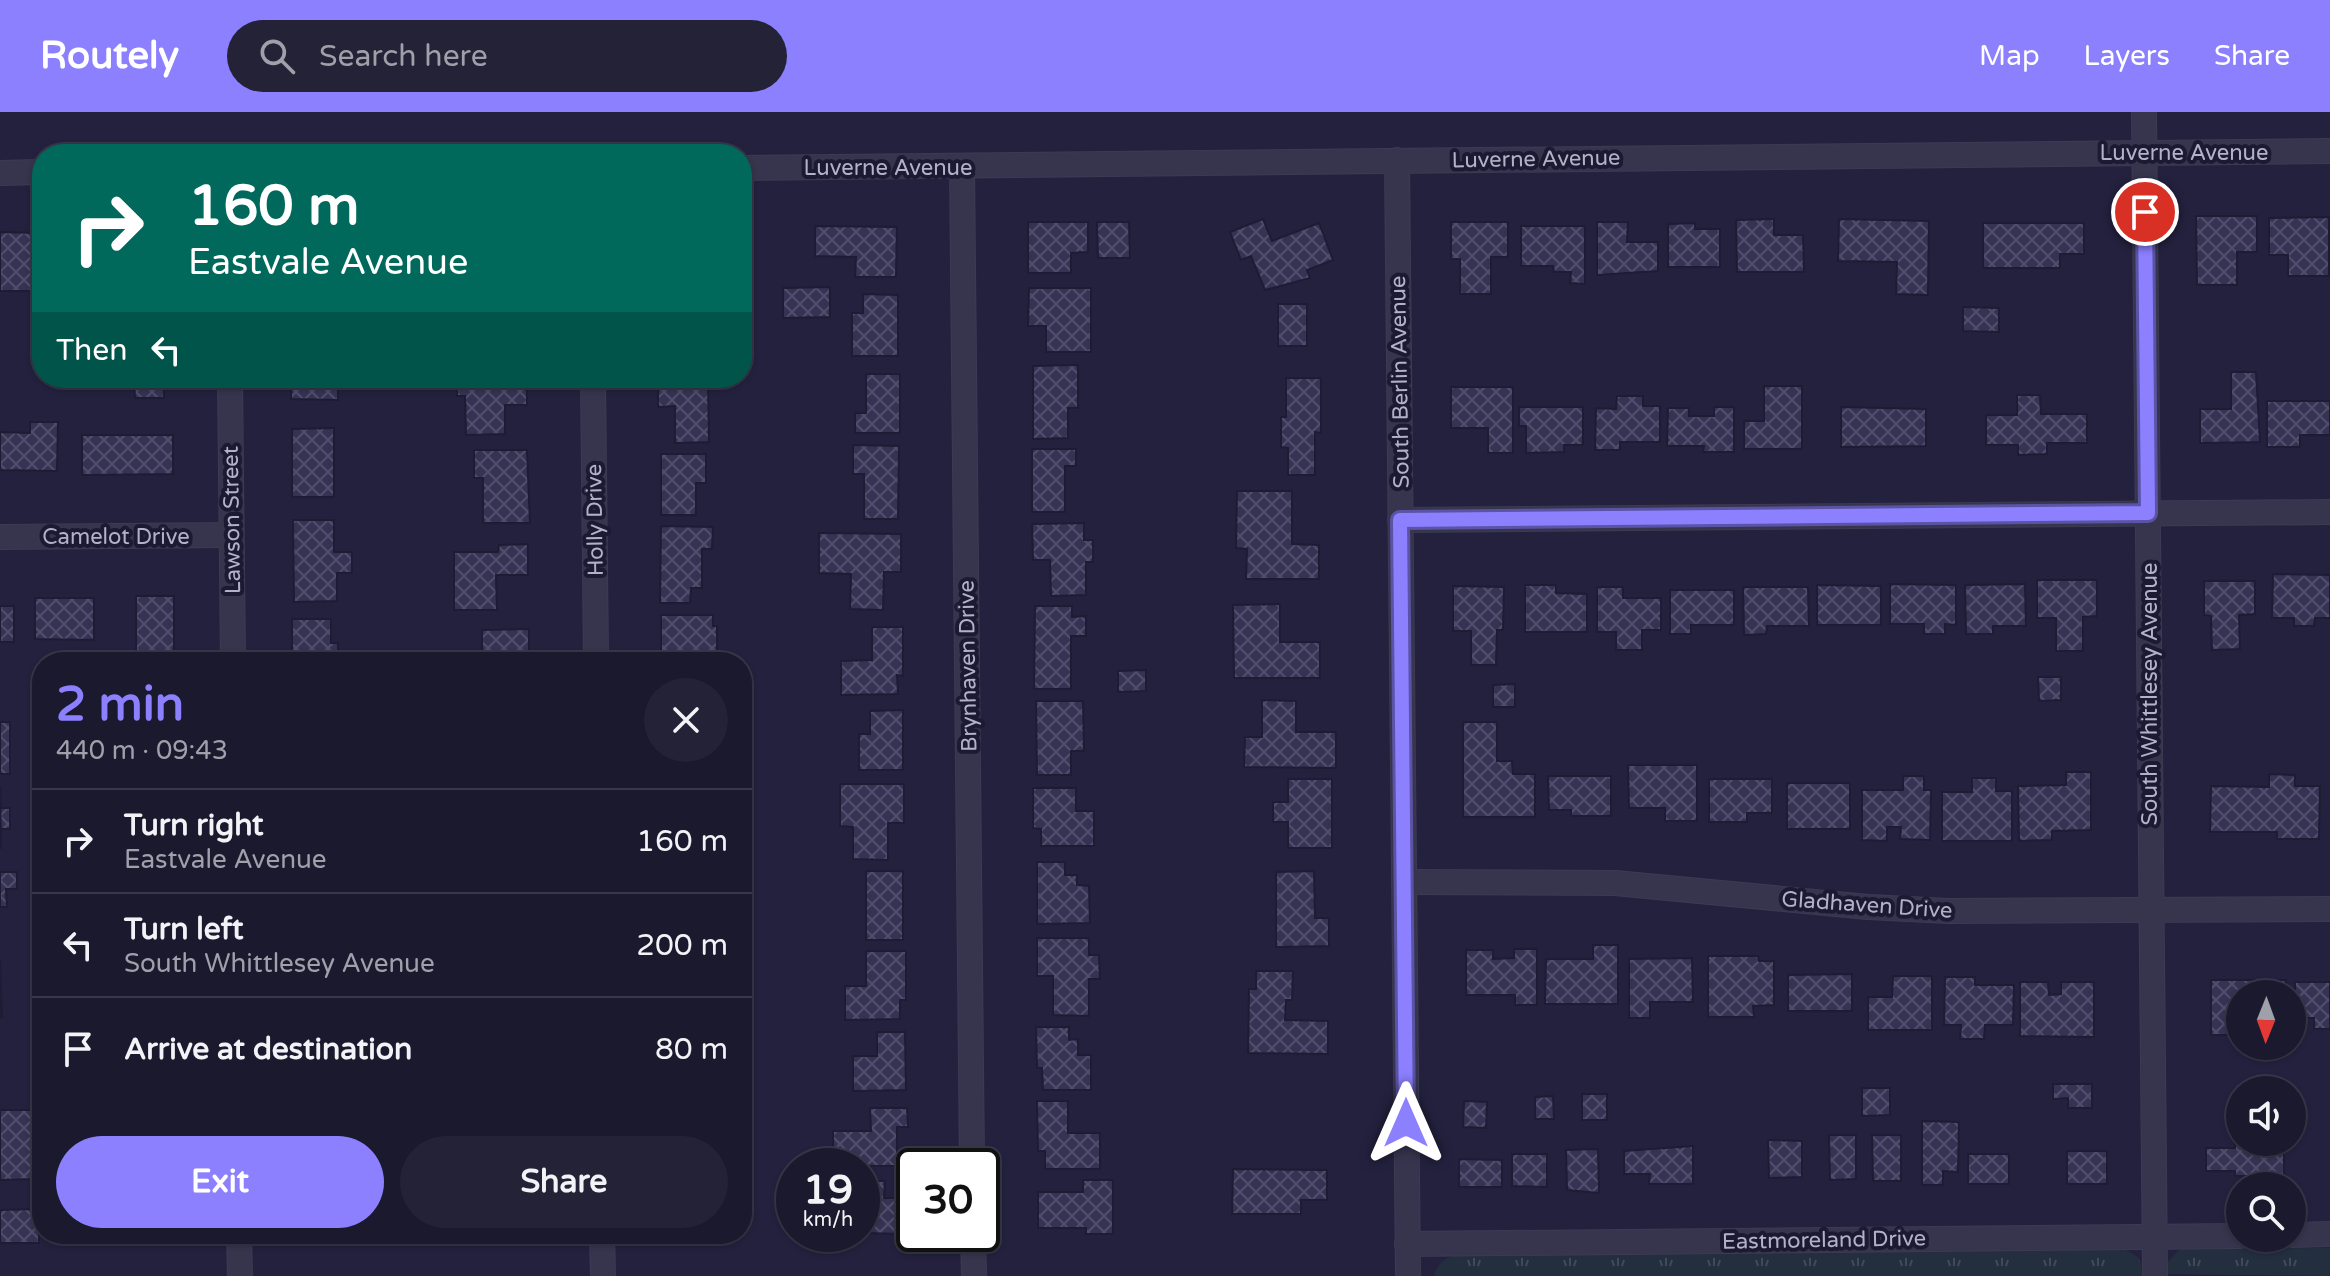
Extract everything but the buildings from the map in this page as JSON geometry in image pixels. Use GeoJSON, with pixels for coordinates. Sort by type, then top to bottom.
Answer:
{"type":"FeatureCollection","features":[{"type":"Feature","properties":{"kind":"street","name":"South Whittlesey Avenue"},"geometry":{"type":"LineString","coordinates":[[2144,112],[2155,1276]]}},
{"type":"Feature","properties":{"kind":"street","name":"Luverne Avenue"},"geometry":{"type":"LineString","coordinates":[[752,168],[2330,151]]}},
{"type":"Feature","properties":{"kind":"street","name":"South Berlin Avenue"},"geometry":{"type":"LineString","coordinates":[[1397,160],[1408,1276]]}},
{"type":"Feature","properties":{"kind":"street","name":"Brynhaven Drive"},"geometry":{"type":"LineString","coordinates":[[962,167],[972,1148]]}},
{"type":"Feature","properties":{"kind":"street"},"geometry":{"type":"LineString","coordinates":[[0,173],[32,172]]}},
{"type":"Feature","properties":{"kind":"street","name":"Lawson Street"},"geometry":{"type":"LineString","coordinates":[[230,388],[233,652]]}},
{"type":"Feature","properties":{"kind":"street","name":"Holly Drive"},"geometry":{"type":"LineString","coordinates":[[593,388],[596,652]]}},
{"type":"Feature","properties":{"kind":"street"},"geometry":{"type":"LineString","coordinates":[[1400,520],[2330,512]]}},
{"type":"Feature","properties":{"kind":"street","name":"Camelot Drive"},"geometry":{"type":"LineString","coordinates":[[0,537],[231,535]]}},
{"type":"Feature","properties":{"kind":"street","name":"Gladhaven Drive"},"geometry":{"type":"LineString","coordinates":[[1404,882],[1589,882],[1734,892],[1868,907],[2151,912],[2330,909]]}},
{"type":"Feature","properties":{"kind":"street"},"geometry":{"type":"LineString","coordinates":[[2306,1235],[2330,1234]]}},
{"type":"Feature","properties":{"kind":"street","name":"Eastmoreland Drive"},"geometry":{"type":"LineString","coordinates":[[1407,1244],[2226,1236]]}},
{"type":"Feature","properties":{"kind":"street"},"geometry":{"type":"LineString","coordinates":[[239,1244],[240,1276]]}},
{"type":"Feature","properties":{"kind":"street"},"geometry":{"type":"LineString","coordinates":[[602,1244],[603,1276]]}},
{"type":"Feature","properties":{"kind":"street"},"geometry":{"type":"LineString","coordinates":[[973,1252],[974,1276]]}},
{"type":"Feature","properties":{"kind":"green space"},"geometry":{"type":"Polygon","coordinates":[[[2306,1248],[2330,1248],[2330,1276],[2165,1274],[2167,1263],[2180,1249],[2306,1252],[2306,1248]]]}},
{"type":"Feature","properties":{"kind":"green space"},"geometry":{"type":"Polygon","coordinates":[[[2126,1250],[2139,1258],[2143,1276],[1434,1276],[1443,1261],[1459,1254],[2126,1250]]]}},
{"type":"Feature","properties":{"kind":"route"},"geometry":{"type":"LineString","coordinates":[[1406,1123],[1400,520],[2148,513],[2145,212]]}}]}
